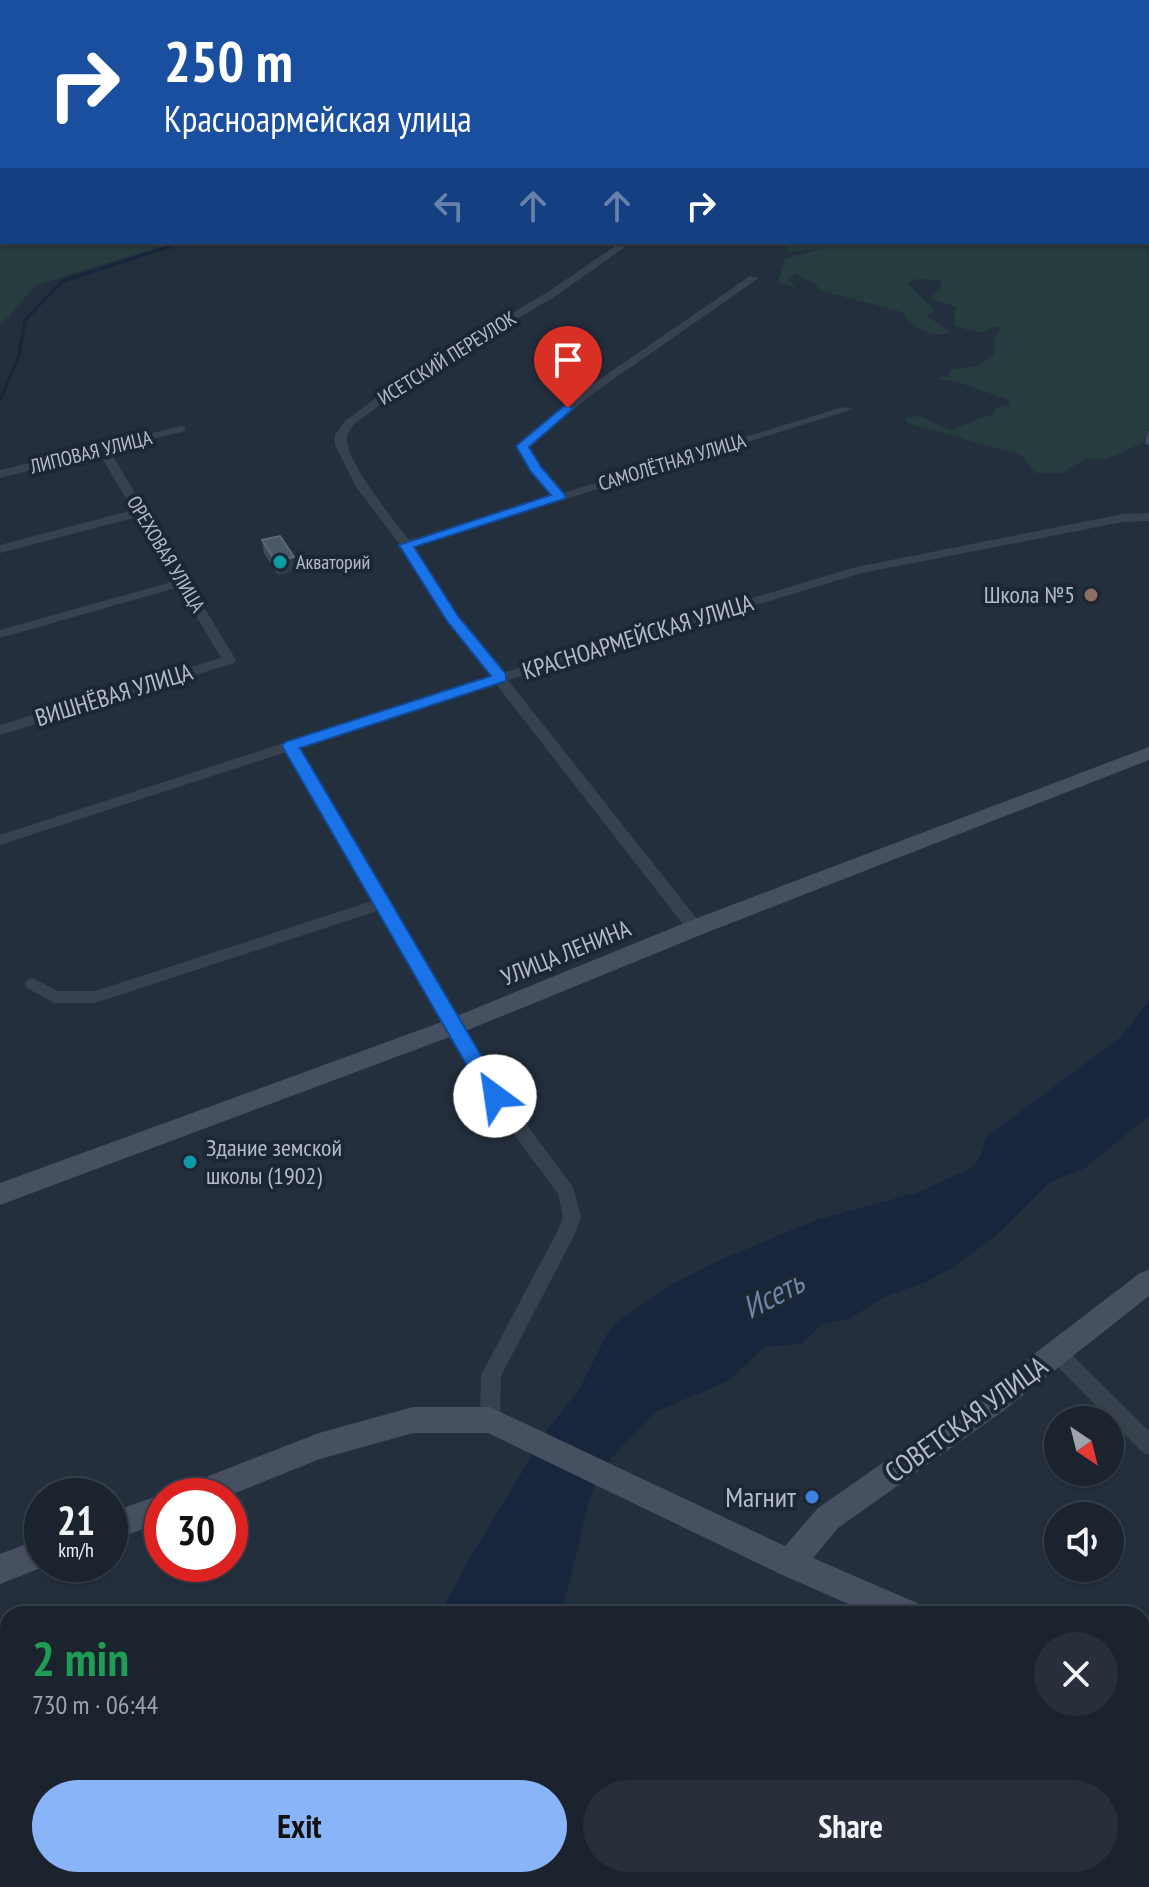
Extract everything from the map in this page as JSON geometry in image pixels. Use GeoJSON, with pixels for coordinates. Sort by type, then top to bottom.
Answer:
{"type":"FeatureCollection","features":[{"type":"Feature","properties":{"kind":"street","name":"ИСЕТСКИЙ ПЕРЕУЛОК"},"geometry":{"type":"LineString","coordinates":[[624,244],[552,294],[416,373],[349,423],[341,435],[341,445],[362,487],[406,545],[452,618],[695,928]]}},
{"type":"Feature","properties":{"kind":"street"},"geometry":{"type":"LineString","coordinates":[[559,496],[535,469],[522,446],[591,390],[754,278]]}},
{"type":"Feature","properties":{"kind":"street","name":"САМОЛЁТНАЯ УЛИЦА"},"geometry":{"type":"LineString","coordinates":[[406,545],[847,409]]}},
{"type":"Feature","properties":{"kind":"street","name":"ЛИПОВАЯ УЛИЦА"},"geometry":{"type":"LineString","coordinates":[[0,474],[181,429]]}},
{"type":"Feature","properties":{"kind":"street","name":"ОРЕХОВАЯ УЛИЦА"},"geometry":{"type":"LineString","coordinates":[[102,449],[229,660]]}},
{"type":"Feature","properties":{"kind":"street"},"geometry":{"type":"LineString","coordinates":[[0,549],[140,512]]}},
{"type":"Feature","properties":{"kind":"street","name":"КРАСНОАРМЕЙСКАЯ УЛИЦА"},"geometry":{"type":"LineString","coordinates":[[0,840],[500,678],[860,570],[1123,518],[1149,517]]}},
{"type":"Feature","properties":{"kind":"street"},"geometry":{"type":"LineString","coordinates":[[0,634],[184,582]]}},
{"type":"Feature","properties":{"kind":"street","name":"ВИШНЁВАЯ УЛИЦА"},"geometry":{"type":"LineString","coordinates":[[0,730],[229,660]]}},
{"type":"Feature","properties":{"kind":"street"},"geometry":{"type":"LineString","coordinates":[[290,746],[455,1026],[482,1078],[567,1192],[572,1217],[533,1301],[491,1375],[499,1423]]}},
{"type":"Feature","properties":{"kind":"street","name":"УЛИЦА ЛЕНИНА"},"geometry":{"type":"LineString","coordinates":[[0,1194],[455,1026],[695,928],[1149,753]]}},
{"type":"Feature","properties":{"kind":"street"},"geometry":{"type":"LineString","coordinates":[[33,984],[54,997],[95,997],[381,904]]}},
{"type":"Feature","properties":{"kind":"street","name":"СОВЕТСКАЯ УЛИЦА"},"geometry":{"type":"LineString","coordinates":[[789,1563],[828,1518],[993,1402],[1149,1281]]}},
{"type":"Feature","properties":{"kind":"street"},"geometry":{"type":"LineString","coordinates":[[1056,1352],[1149,1445]]}},
{"type":"Feature","properties":{"kind":"street"},"geometry":{"type":"LineString","coordinates":[[238,1478],[319,1446],[413,1420],[499,1423],[789,1563],[888,1606]]}},
{"type":"Feature","properties":{"kind":"street"},"geometry":{"type":"LineString","coordinates":[[0,1569],[24,1560]]}},
{"type":"Feature","properties":{"kind":"green space"},"geometry":{"type":"Polygon","coordinates":[[[0,244],[169,244],[36,285],[0,326],[0,244]]]}},
{"type":"Feature","properties":{"kind":"green space"},"geometry":{"type":"Polygon","coordinates":[[[781,244],[1148,244],[1149,440],[1107,459],[1085,459],[1062,473],[1036,473],[1021,455],[908,423],[905,418],[919,416],[950,430],[993,414],[997,407],[1009,405],[1009,400],[957,382],[937,379],[949,375],[950,370],[977,366],[994,354],[995,337],[1002,329],[995,326],[981,333],[954,326],[956,307],[930,298],[940,289],[941,280],[917,279],[907,283],[936,311],[926,315],[950,332],[943,334],[930,333],[917,327],[902,312],[819,290],[816,284],[795,274],[789,280],[796,288],[778,282],[785,259],[823,248],[788,252],[786,246],[781,244]]]}},
{"type":"Feature","properties":{"kind":"water","name":"Исеть"},"geometry":{"type":"Polygon","coordinates":[[[1149,1001],[1149,1116],[1085,1168],[1050,1182],[993,1238],[950,1269],[924,1283],[886,1296],[849,1319],[822,1324],[801,1344],[764,1347],[730,1380],[655,1412],[601,1469],[589,1501],[564,1606],[444,1606],[469,1559],[549,1428],[580,1388],[608,1332],[618,1321],[673,1284],[713,1263],[816,1220],[916,1193],[970,1169],[980,1158],[986,1137],[1121,1037],[1149,1001]]]}},
{"type":"Feature","properties":{"kind":"building"},"geometry":{"type":"Polygon","coordinates":[[[280,536],[294,557],[276,562],[262,540],[280,536]]]}},
{"type":"Feature","properties":{"kind":"waterway"},"geometry":{"type":"LineString","coordinates":[[0,400],[19,356],[25,320],[63,281],[177,244]]}},
{"type":"Feature","properties":{"kind":"place","name":"Акваторий"},"geometry":{"type":"Point","coordinates":[280,562]}},
{"type":"Feature","properties":{"kind":"place","name":"Школа №5"},"geometry":{"type":"Point","coordinates":[1091,595]}},
{"type":"Feature","properties":{"kind":"place","name":"Здание земской школы (1902)"},"geometry":{"type":"Point","coordinates":[190,1162]}},
{"type":"Feature","properties":{"kind":"place","name":"Магнит"},"geometry":{"type":"Point","coordinates":[812,1497]}},
{"type":"Feature","properties":{"kind":"route"},"geometry":{"type":"LineString","coordinates":[[495,1096],[290,746],[500,678],[452,618],[406,545],[559,496],[535,469],[522,446],[568,408]]}}]}
